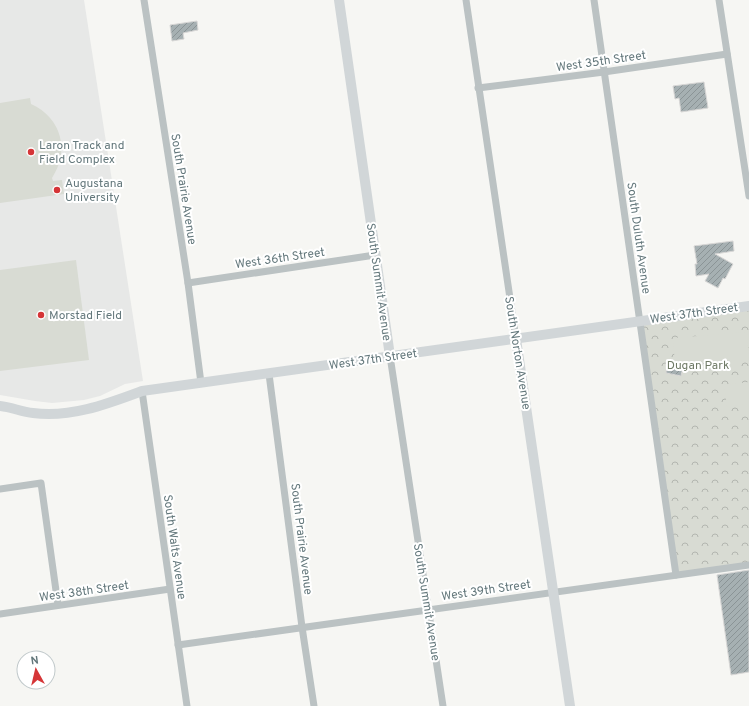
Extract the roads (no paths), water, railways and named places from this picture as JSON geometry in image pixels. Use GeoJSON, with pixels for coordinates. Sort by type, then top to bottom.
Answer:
{"type":"FeatureCollection","features":[{"type":"Feature","properties":{"kind":"street","name":"South Prairie Avenue"},"geometry":{"type":"LineString","coordinates":[[144,0],[188,282],[201,383]]}},
{"type":"Feature","properties":{"kind":"street","name":"South Summit Avenue"},"geometry":{"type":"LineString","coordinates":[[339,0],[390,356],[443,706]]}},
{"type":"Feature","properties":{"kind":"street","name":"South Norton Avenue"},"geometry":{"type":"LineString","coordinates":[[466,0],[570,706]]}},
{"type":"Feature","properties":{"kind":"street","name":"South Duluth Avenue"},"geometry":{"type":"LineString","coordinates":[[594,0],[676,575]]}},
{"type":"Feature","properties":{"kind":"street"},"geometry":{"type":"LineString","coordinates":[[719,0],[749,196]]}},
{"type":"Feature","properties":{"kind":"street","name":"West 35th Street"},"geometry":{"type":"LineString","coordinates":[[478,88],[727,54]]}},
{"type":"Feature","properties":{"kind":"street","name":"West 36th Street"},"geometry":{"type":"LineString","coordinates":[[188,282],[376,255]]}},
{"type":"Feature","properties":{"kind":"street","name":"West 37th Street"},"geometry":{"type":"LineString","coordinates":[[0,406],[34,413],[70,413],[105,405],[142,391],[749,306]]}},
{"type":"Feature","properties":{"kind":"street","name":"South Prairie Avenue"},"geometry":{"type":"LineString","coordinates":[[269,374],[302,627],[314,706]]}},
{"type":"Feature","properties":{"kind":"street","name":"South Walts Avenue"},"geometry":{"type":"LineString","coordinates":[[142,391],[187,706]]}},
{"type":"Feature","properties":{"kind":"street"},"geometry":{"type":"LineString","coordinates":[[0,489],[41,483],[58,605]]}},
{"type":"Feature","properties":{"kind":"street","name":"West 39th Street"},"geometry":{"type":"LineString","coordinates":[[178,645],[749,565]]}},
{"type":"Feature","properties":{"kind":"street","name":"West 38th Street"},"geometry":{"type":"LineString","coordinates":[[0,614],[170,589]]}},
{"type":"Feature","properties":{"kind":"place","name":"Laron Track and Field Complex"},"geometry":{"type":"Point","coordinates":[31,152]}},
{"type":"Feature","properties":{"kind":"place","name":"Augustana University"},"geometry":{"type":"Point","coordinates":[57,190]}},
{"type":"Feature","properties":{"kind":"place","name":"Morstad Field"},"geometry":{"type":"Point","coordinates":[41,315]}},
{"type":"Feature","properties":{"kind":"park label","name":"Dugan Park"},"geometry":{"type":"Point","coordinates":[698,365]}}]}
